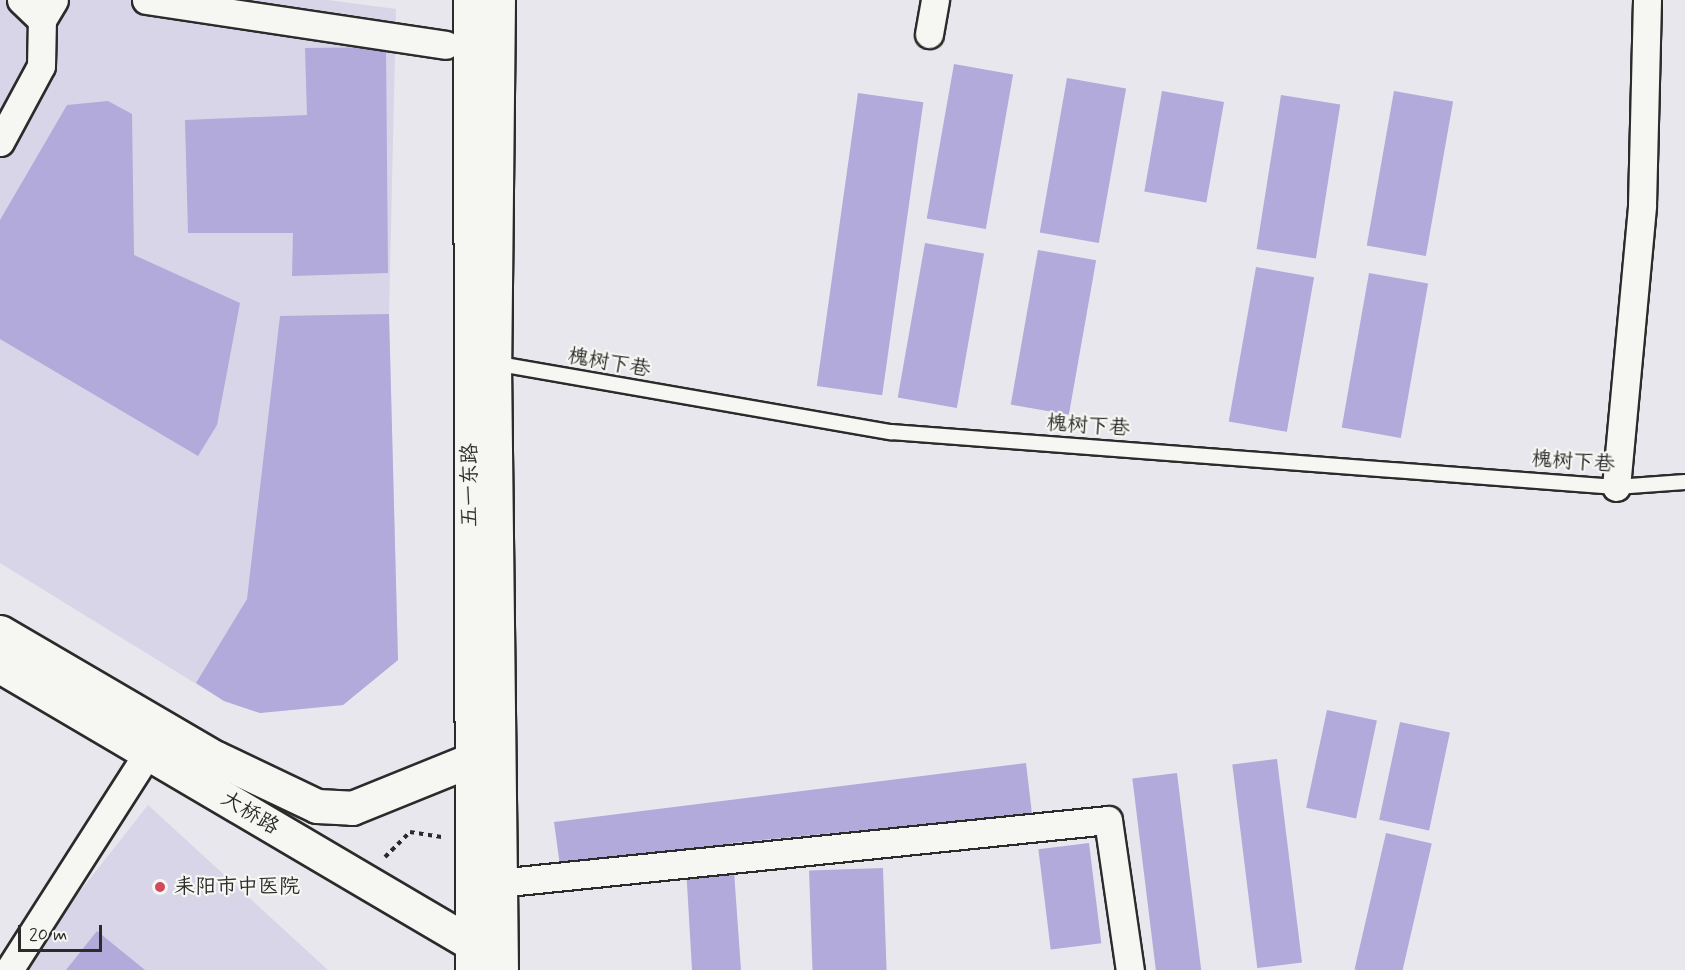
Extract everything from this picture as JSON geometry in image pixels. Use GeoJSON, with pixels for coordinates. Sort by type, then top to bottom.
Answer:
{"type":"FeatureCollection","features":[{"type":"Feature","properties":{"kind":"main road","name":"五一东路"},"geometry":{"type":"LineString","coordinates":[[470,0],[485,762],[485,961]]}},
{"type":"Feature","properties":{"kind":"main road","name":"五一东路"},"geometry":{"type":"LineString","coordinates":[[485,961],[498,884],[485,762],[494,363],[498,0]]}},
{"type":"Feature","properties":{"kind":"main road","name":"大桥路"},"geometry":{"type":"LineString","coordinates":[[0,632],[156,741],[485,961]]}},
{"type":"Feature","properties":{"kind":"main road","name":"大桥路"},"geometry":{"type":"LineString","coordinates":[[0,666],[156,741],[336,810],[485,762]]}},
{"type":"Feature","properties":{"kind":"street"},"geometry":{"type":"LineString","coordinates":[[0,142],[41,66],[48,10],[21,0]]}},
{"type":"Feature","properties":{"kind":"street"},"geometry":{"type":"LineString","coordinates":[[146,0],[416,45],[446,45]]}},
{"type":"Feature","properties":{"kind":"street"},"geometry":{"type":"LineString","coordinates":[[929,34],[935,0]]}},
{"type":"Feature","properties":{"kind":"street"},"geometry":{"type":"LineString","coordinates":[[1616,487],[1642,205],[1647,0]]}},
{"type":"Feature","properties":{"kind":"street"},"geometry":{"type":"LineString","coordinates":[[9,970],[156,741]]}},
{"type":"Feature","properties":{"kind":"street"},"geometry":{"type":"LineString","coordinates":[[498,884],[1108,820],[1130,970]]}},
{"type":"Feature","properties":{"kind":"lane","name":"槐树下巷"},"geometry":{"type":"LineString","coordinates":[[494,363],[867,430],[1616,487],[1685,482]]}},
{"type":"Feature","properties":{"kind":"path"},"geometry":{"type":"LineString","coordinates":[[385,858],[410,832],[442,837]]}},
{"type":"Feature","properties":{"kind":"shaded area"},"geometry":{"type":"Polygon","coordinates":[[[0,0],[328,0],[396,9],[389,314],[398,660],[343,705],[260,713],[224,701],[0,563],[0,0]]]}},
{"type":"Feature","properties":{"kind":"shaded area","name":"耒阳市中医院"},"geometry":{"type":"Polygon","coordinates":[[[148,805],[328,970],[18,970],[148,805]]]}},
{"type":"Feature","properties":{"kind":"building"},"geometry":{"type":"Polygon","coordinates":[[[386,47],[388,273],[292,276],[293,233],[188,233],[185,120],[307,115],[305,48],[386,47]]]}},
{"type":"Feature","properties":{"kind":"building"},"geometry":{"type":"Polygon","coordinates":[[[954,64],[1013,74],[986,229],[927,219],[954,64]]]}},
{"type":"Feature","properties":{"kind":"building"},"geometry":{"type":"Polygon","coordinates":[[[1067,78],[1126,88],[1099,243],[1040,233],[1067,78]]]}},
{"type":"Feature","properties":{"kind":"building"},"geometry":{"type":"Polygon","coordinates":[[[1162,91],[1224,102],[1206,202],[1144,191],[1162,91]]]}},
{"type":"Feature","properties":{"kind":"building"},"geometry":{"type":"Polygon","coordinates":[[[1394,91],[1453,101],[1426,256],[1367,246],[1394,91]]]}},
{"type":"Feature","properties":{"kind":"building"},"geometry":{"type":"Polygon","coordinates":[[[858,93],[923,102],[882,395],[817,386],[858,93]]]}},
{"type":"Feature","properties":{"kind":"building"},"geometry":{"type":"Polygon","coordinates":[[[1281,95],[1340,104],[1316,258],[1257,249],[1281,95]]]}},
{"type":"Feature","properties":{"kind":"building"},"geometry":{"type":"Polygon","coordinates":[[[108,101],[132,114],[134,255],[240,303],[217,425],[198,456],[0,339],[0,220],[67,105],[108,101]]]}},
{"type":"Feature","properties":{"kind":"building"},"geometry":{"type":"Polygon","coordinates":[[[925,243],[984,253],[957,408],[898,398],[925,243]]]}},
{"type":"Feature","properties":{"kind":"building"},"geometry":{"type":"Polygon","coordinates":[[[1038,250],[1096,260],[1069,415],[1011,405],[1038,250]]]}},
{"type":"Feature","properties":{"kind":"building"},"geometry":{"type":"Polygon","coordinates":[[[1256,267],[1314,277],[1287,432],[1229,422],[1256,267]]]}},
{"type":"Feature","properties":{"kind":"building"},"geometry":{"type":"Polygon","coordinates":[[[1369,273],[1428,283],[1401,438],[1342,428],[1369,273]]]}},
{"type":"Feature","properties":{"kind":"building"},"geometry":{"type":"Polygon","coordinates":[[[389,314],[398,660],[343,705],[260,713],[224,701],[196,683],[247,599],[280,316],[389,314]]]}},
{"type":"Feature","properties":{"kind":"building"},"geometry":{"type":"Polygon","coordinates":[[[1327,710],[1377,721],[1356,818],[1306,808],[1327,710]]]}},
{"type":"Feature","properties":{"kind":"building"},"geometry":{"type":"Polygon","coordinates":[[[1400,722],[1450,733],[1429,830],[1379,820],[1400,722]]]}},
{"type":"Feature","properties":{"kind":"building"},"geometry":{"type":"Polygon","coordinates":[[[1277,759],[1302,962],[1257,968],[1232,764],[1277,759]]]}},
{"type":"Feature","properties":{"kind":"building"},"geometry":{"type":"Polygon","coordinates":[[[1026,763],[1032,814],[732,843],[741,970],[692,970],[685,849],[560,866],[554,822],[1026,763]]]}},
{"type":"Feature","properties":{"kind":"building"},"geometry":{"type":"Polygon","coordinates":[[[1177,773],[1201,970],[1156,970],[1132,778],[1177,773]]]}},
{"type":"Feature","properties":{"kind":"building"},"geometry":{"type":"Polygon","coordinates":[[[1386,833],[1432,844],[1403,970],[1355,969],[1386,833]]]}},
{"type":"Feature","properties":{"kind":"building"},"geometry":{"type":"Polygon","coordinates":[[[1089,843],[1101,943],[1051,949],[1038,849],[1089,843]]]}},
{"type":"Feature","properties":{"kind":"building"},"geometry":{"type":"Polygon","coordinates":[[[883,868],[887,970],[813,970],[809,871],[883,868]]]}},
{"type":"Feature","properties":{"kind":"building"},"geometry":{"type":"Polygon","coordinates":[[[97,931],[145,970],[66,970],[97,931]]]}},
{"type":"Feature","properties":{"kind":"place","name":"耒阳市中医院"},"geometry":{"type":"Point","coordinates":[160,887]}}]}
